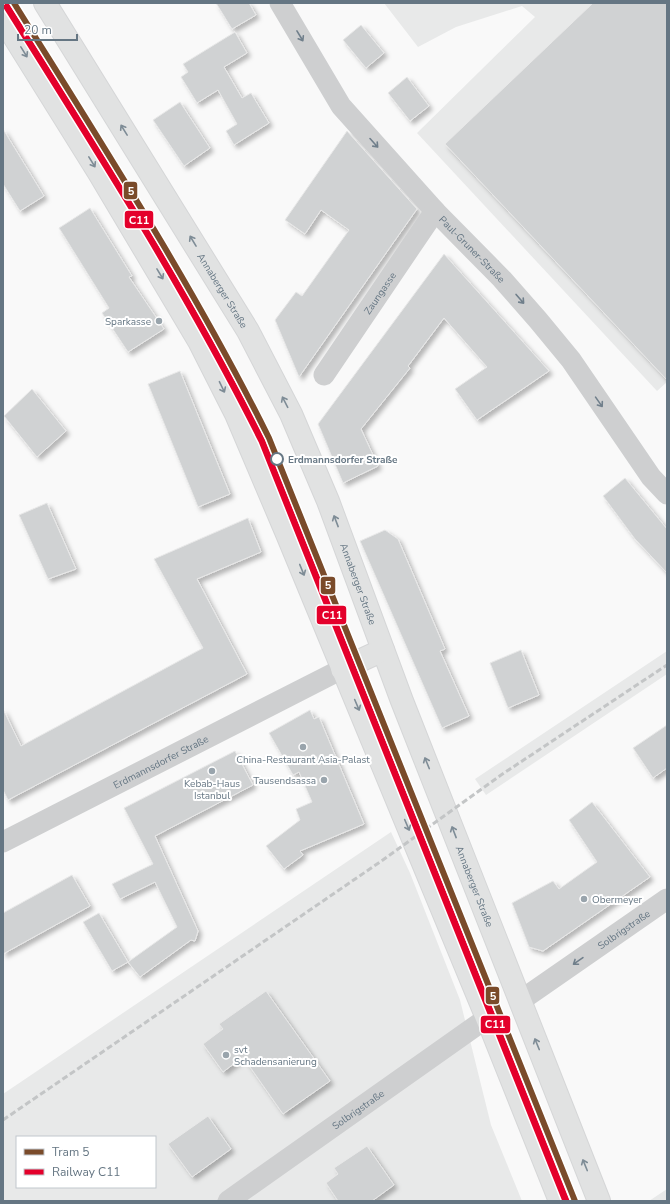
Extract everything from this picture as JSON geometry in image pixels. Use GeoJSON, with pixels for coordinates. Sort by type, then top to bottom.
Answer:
{"type":"FeatureCollection","features":[{"type":"Feature","properties":{"kind":"main road","name":"Annaberger Straße"},"geometry":{"type":"LineString","coordinates":[[45,3],[248,332],[291,414],[328,501],[368,605],[383,650],[599,1201]]}},
{"type":"Feature","properties":{"kind":"main road"},"geometry":{"type":"LineString","coordinates":[[3,19],[99,173],[199,341],[236,414],[487,1018],[560,1201]]}},
{"type":"Feature","properties":{"kind":"main road","name":"Erdmannsdorfer Straße"},"geometry":{"type":"LineString","coordinates":[[342,669],[383,650]]}},
{"type":"Feature","properties":{"kind":"street","name":"Paul-Gruner-Straße"},"geometry":{"type":"LineString","coordinates":[[280,3],[341,106],[435,211],[502,279],[571,360],[651,477],[667,494]]}},
{"type":"Feature","properties":{"kind":"street","name":"Zaungasse"},"geometry":{"type":"LineString","coordinates":[[324,375],[435,211]]}},
{"type":"Feature","properties":{"kind":"street","name":"Erdmannsdorfer Straße"},"geometry":{"type":"LineString","coordinates":[[3,842],[342,669]]}},
{"type":"Feature","properties":{"kind":"street","name":"Solbrigstraße"},"geometry":{"type":"LineString","coordinates":[[520,1001],[667,898]]}},
{"type":"Feature","properties":{"kind":"street","name":"Solbrigstraße"},"geometry":{"type":"LineString","coordinates":[[228,1201],[487,1018]]}},
{"type":"Feature","properties":{"kind":"shaded area"},"geometry":{"type":"Polygon","coordinates":[[[384,3],[667,3],[667,382],[657,391],[417,133],[535,17],[522,6],[456,27],[418,47],[384,3]]]}},
{"type":"Feature","properties":{"kind":"shaded area"},"geometry":{"type":"Polygon","coordinates":[[[667,651],[667,674],[486,795],[475,779],[667,651]]]}},
{"type":"Feature","properties":{"kind":"shaded area"},"geometry":{"type":"Polygon","coordinates":[[[391,832],[410,873],[460,1000],[491,1125],[522,1201],[3,1201],[3,1094],[391,832]]]}},
{"type":"Feature","properties":{"kind":"shaded area"},"geometry":{"type":"Polygon","coordinates":[[[667,1189],[667,1201],[649,1201],[667,1189]]]}},
{"type":"Feature","properties":{"kind":"building"},"geometry":{"type":"Polygon","coordinates":[[[216,3],[249,3],[256,15],[232,29],[216,3]]]}},
{"type":"Feature","properties":{"kind":"building"},"geometry":{"type":"Polygon","coordinates":[[[593,3],[667,3],[667,380],[445,144],[593,3]]]}},
{"type":"Feature","properties":{"kind":"building"},"geometry":{"type":"Polygon","coordinates":[[[361,25],[384,53],[366,68],[343,40],[361,25]]]}},
{"type":"Feature","properties":{"kind":"building"},"geometry":{"type":"Polygon","coordinates":[[[235,32],[247,53],[224,67],[242,98],[251,93],[269,123],[234,145],[226,131],[237,124],[218,90],[197,103],[181,77],[188,72],[183,64],[235,32]]]}},
{"type":"Feature","properties":{"kind":"building"},"geometry":{"type":"Polygon","coordinates":[[[407,77],[429,106],[410,121],[388,93],[407,77]]]}},
{"type":"Feature","properties":{"kind":"building"},"geometry":{"type":"Polygon","coordinates":[[[180,102],[210,148],[184,166],[153,120],[180,102]]]}},
{"type":"Feature","properties":{"kind":"building"},"geometry":{"type":"Polygon","coordinates":[[[3,129],[44,196],[20,211],[3,184],[3,129]]]}},
{"type":"Feature","properties":{"kind":"building"},"geometry":{"type":"Polygon","coordinates":[[[347,131],[417,209],[299,377],[275,320],[296,292],[302,296],[349,230],[321,210],[305,234],[285,220],[347,131]]]}},
{"type":"Feature","properties":{"kind":"building"},"geometry":{"type":"Polygon","coordinates":[[[90,208],[132,276],[129,277],[164,329],[128,352],[102,313],[109,308],[59,228],[90,208]]]}},
{"type":"Feature","properties":{"kind":"building"},"geometry":{"type":"Polygon","coordinates":[[[444,254],[549,371],[477,420],[455,389],[487,367],[444,318],[408,366],[410,368],[361,429],[378,466],[343,483],[318,424],[444,254]]]}},
{"type":"Feature","properties":{"kind":"building"},"geometry":{"type":"Polygon","coordinates":[[[180,371],[230,494],[198,507],[148,384],[180,371]]]}},
{"type":"Feature","properties":{"kind":"building"},"geometry":{"type":"Polygon","coordinates":[[[32,389],[66,431],[37,457],[4,416],[32,389]]]}},
{"type":"Feature","properties":{"kind":"building"},"geometry":{"type":"Polygon","coordinates":[[[625,478],[667,529],[667,573],[635,539],[603,496],[625,478]]]}},
{"type":"Feature","properties":{"kind":"building"},"geometry":{"type":"Polygon","coordinates":[[[47,503],[76,569],[48,579],[19,515],[47,503]]]}},
{"type":"Feature","properties":{"kind":"building"},"geometry":{"type":"Polygon","coordinates":[[[248,518],[261,552],[197,579],[247,674],[8,800],[3,790],[3,709],[21,746],[203,648],[154,559],[248,518]]]}},
{"type":"Feature","properties":{"kind":"building"},"geometry":{"type":"Polygon","coordinates":[[[385,530],[398,539],[445,649],[440,651],[469,716],[442,728],[360,541],[385,530]]]}},
{"type":"Feature","properties":{"kind":"building"},"geometry":{"type":"Polygon","coordinates":[[[521,650],[539,695],[508,708],[490,663],[521,650]]]}},
{"type":"Feature","properties":{"kind":"building"},"geometry":{"type":"Polygon","coordinates":[[[310,710],[314,719],[319,717],[364,824],[300,851],[303,855],[284,869],[266,846],[300,820],[296,809],[312,802],[299,772],[293,775],[269,733],[310,710]]]}},
{"type":"Feature","properties":{"kind":"building"},"geometry":{"type":"Polygon","coordinates":[[[667,725],[667,768],[653,778],[633,748],[667,725]]]}},
{"type":"Feature","properties":{"kind":"building"},"geometry":{"type":"Polygon","coordinates":[[[235,751],[253,785],[155,836],[198,931],[195,941],[191,940],[140,977],[128,962],[177,927],[155,882],[120,899],[112,884],[153,864],[124,808],[235,751]]]}},
{"type":"Feature","properties":{"kind":"building"},"geometry":{"type":"Polygon","coordinates":[[[592,802],[650,877],[543,951],[529,947],[512,903],[553,881],[559,889],[597,862],[569,820],[592,802]]]}},
{"type":"Feature","properties":{"kind":"building"},"geometry":{"type":"Polygon","coordinates":[[[72,875],[90,906],[3,954],[3,913],[72,875]]]}},
{"type":"Feature","properties":{"kind":"building"},"geometry":{"type":"Polygon","coordinates":[[[99,913],[128,962],[112,971],[83,922],[99,913]]]}},
{"type":"Feature","properties":{"kind":"building"},"geometry":{"type":"Polygon","coordinates":[[[266,991],[330,1081],[283,1114],[243,1057],[223,1072],[203,1044],[223,1029],[219,1024],[266,991]]]}},
{"type":"Feature","properties":{"kind":"building"},"geometry":{"type":"Polygon","coordinates":[[[208,1116],[231,1149],[192,1177],[168,1144],[208,1116]]]}},
{"type":"Feature","properties":{"kind":"building"},"geometry":{"type":"Polygon","coordinates":[[[367,1146],[394,1185],[372,1201],[338,1201],[326,1183],[338,1174],[334,1168],[367,1146]]]}},
{"type":"Feature","properties":{"kind":"railway"},"geometry":{"type":"LineString","coordinates":[[3,1120],[380,862],[501,775],[667,665]]}},
{"type":"Feature","properties":{"kind":"tram line","name":"5"},"geometry":{"type":"LineString","coordinates":[[14,3],[179,272],[210,326],[269,438],[575,1201]]}},
{"type":"Feature","properties":{"kind":"rail line","name":"C11"},"geometry":{"type":"LineString","coordinates":[[7,7],[172,275],[262,441],[566,1201]]}},
{"type":"Feature","properties":{"kind":"place","name":"Sparkasse"},"geometry":{"type":"Point","coordinates":[159,321]}},
{"type":"Feature","properties":{"kind":"place","name":"Erdmannsdorfer Straße"},"geometry":{"type":"Point","coordinates":[277,459]}},
{"type":"Feature","properties":{"kind":"place","name":"China-Restaurant Asia-Palast"},"geometry":{"type":"Point","coordinates":[303,747]}},
{"type":"Feature","properties":{"kind":"place","name":"Kebab-Haus Istanbul"},"geometry":{"type":"Point","coordinates":[212,771]}},
{"type":"Feature","properties":{"kind":"place","name":"Tausendsassa"},"geometry":{"type":"Point","coordinates":[324,780]}},
{"type":"Feature","properties":{"kind":"place","name":"Obermeyer"},"geometry":{"type":"Point","coordinates":[584,899]}},
{"type":"Feature","properties":{"kind":"place","name":"svt Schadensanierung"},"geometry":{"type":"Point","coordinates":[226,1055]}}]}
